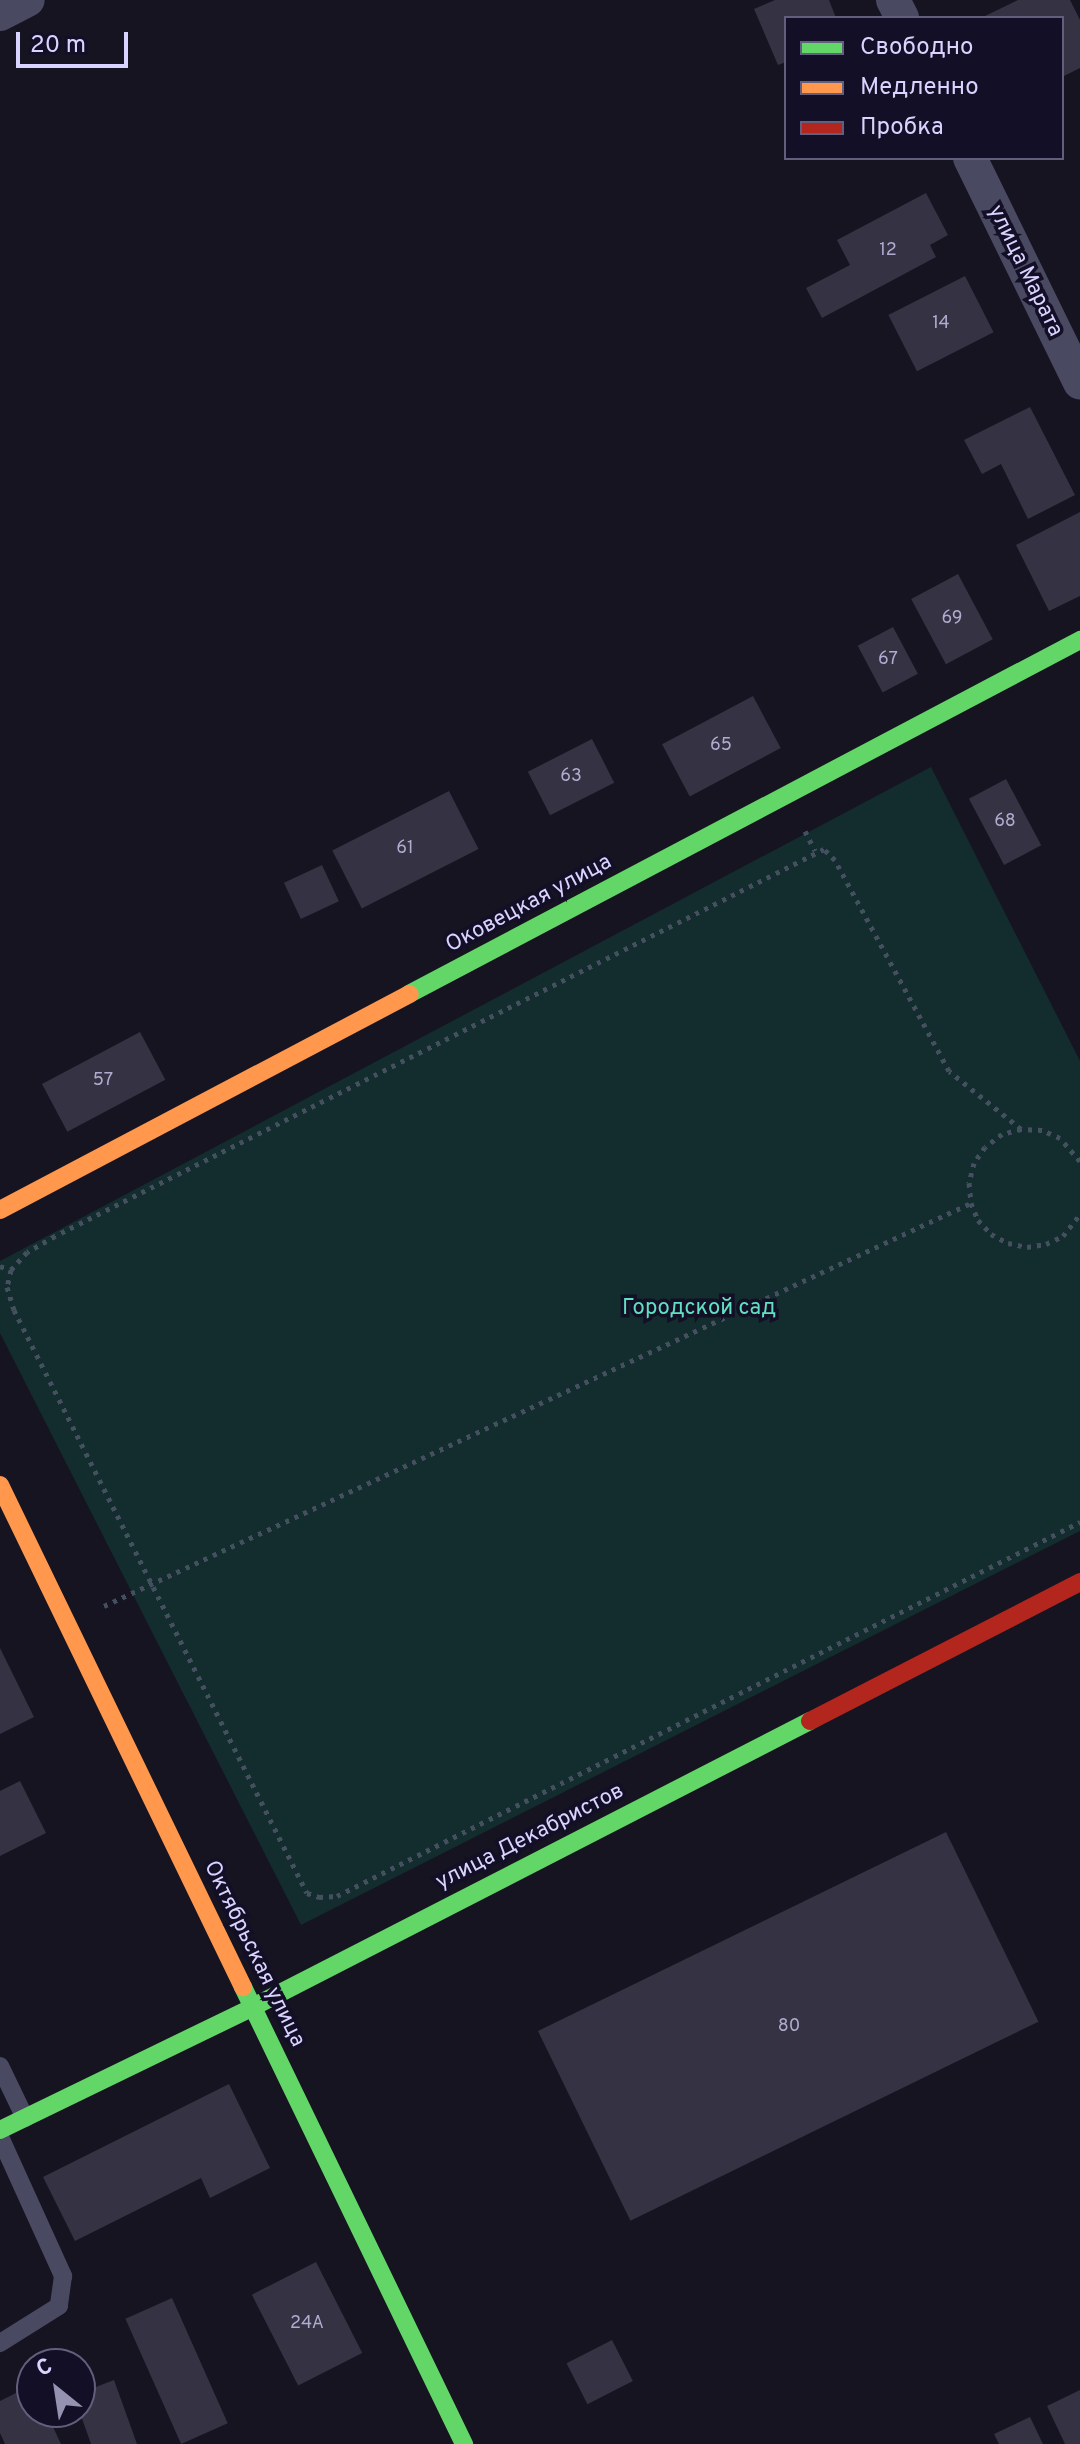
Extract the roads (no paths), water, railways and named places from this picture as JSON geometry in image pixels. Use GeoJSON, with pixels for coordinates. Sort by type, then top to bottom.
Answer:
{"type":"FeatureCollection","features":[{"type":"Feature","properties":{"kind":"street"},"geometry":{"type":"LineString","coordinates":[[0,14],[28,0]]}},
{"type":"Feature","properties":{"kind":"street","name":"улица Марата"},"geometry":{"type":"LineString","coordinates":[[971,160],[1080,383]]}},
{"type":"Feature","properties":{"kind":"street","name":"Оковецкая улица"},"geometry":{"type":"LineString","coordinates":[[0,1210],[1080,640]]}},
{"type":"Feature","properties":{"kind":"street","name":"Октябрьская улица"},"geometry":{"type":"LineString","coordinates":[[0,1485],[464,2444]]}},
{"type":"Feature","properties":{"kind":"street","name":"улица Декабристов"},"geometry":{"type":"LineString","coordinates":[[0,2130],[253,2007],[1080,1582]]}},
{"type":"Feature","properties":{"kind":"lane"},"geometry":{"type":"LineString","coordinates":[[0,2066],[25,2118]]}},
{"type":"Feature","properties":{"kind":"lane"},"geometry":{"type":"LineString","coordinates":[[0,2137],[63,2276],[59,2306],[0,2343]]}},
{"type":"Feature","properties":{"kind":"park label","name":"Городской сад"},"geometry":{"type":"Point","coordinates":[699,1309]}}]}
